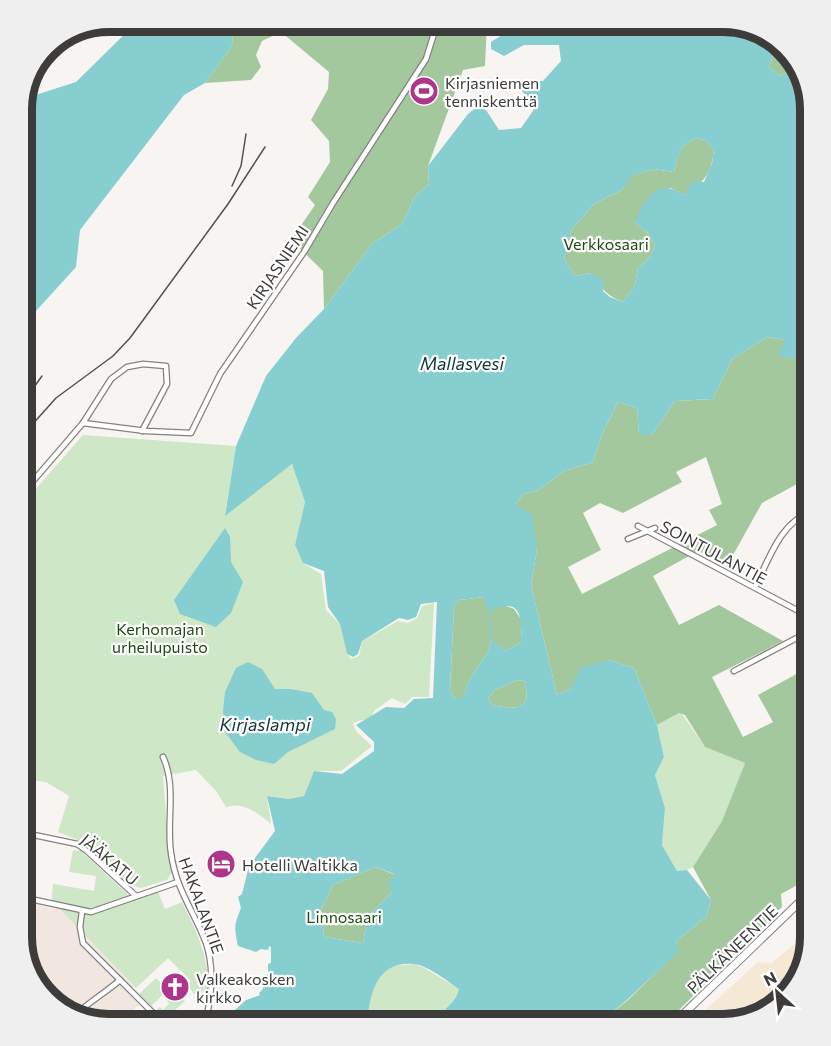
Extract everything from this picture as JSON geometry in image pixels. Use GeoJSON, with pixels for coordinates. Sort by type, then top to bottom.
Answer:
{"type":"FeatureCollection","features":[{"type":"Feature","properties":{"kind":"main road","name":"PÄLKÄNEENTIE"},"geometry":{"type":"LineString","coordinates":[[683,1014],[800,902]]}},
{"type":"Feature","properties":{"kind":"street","name":"KIRJASNIEMI"},"geometry":{"type":"LineString","coordinates":[[83,423],[142,431],[191,433],[220,374],[304,252],[426,59],[435,32]]}},
{"type":"Feature","properties":{"kind":"street"},"geometry":{"type":"LineString","coordinates":[[32,482],[83,423],[111,379],[127,367],[143,364],[166,366],[167,384],[142,431]]}},
{"type":"Feature","properties":{"kind":"street"},"geometry":{"type":"LineString","coordinates":[[755,587],[784,532],[800,517]]}},
{"type":"Feature","properties":{"kind":"street","name":"SOINTULANTIE"},"geometry":{"type":"LineString","coordinates":[[638,526],[800,612]]}},
{"type":"Feature","properties":{"kind":"street"},"geometry":{"type":"LineString","coordinates":[[628,539],[655,528]]}},
{"type":"Feature","properties":{"kind":"street"},"geometry":{"type":"LineString","coordinates":[[734,672],[800,636]]}},
{"type":"Feature","properties":{"kind":"street","name":"HAKALANTIE"},"geometry":{"type":"LineString","coordinates":[[163,757],[168,774],[171,853],[178,882],[205,941],[210,960],[211,990],[207,1014]]}},
{"type":"Feature","properties":{"kind":"street","name":"JÄÄKATU"},"geometry":{"type":"LineString","coordinates":[[34,835],[77,844],[136,896]]}},
{"type":"Feature","properties":{"kind":"street"},"geometry":{"type":"LineString","coordinates":[[32,900],[91,912],[178,882]]}},
{"type":"Feature","properties":{"kind":"street"},"geometry":{"type":"LineString","coordinates":[[82,911],[80,927],[83,943],[154,1014]]}},
{"type":"Feature","properties":{"kind":"street"},"geometry":{"type":"LineString","coordinates":[[81,1010],[120,980]]}},
{"type":"Feature","properties":{"kind":"shaded area"},"geometry":{"type":"Polygon","coordinates":[[[32,904],[55,909],[58,907],[134,986],[128,993],[139,1005],[129,1014],[98,1014],[79,1009],[54,992],[39,972],[34,958],[32,904]]]}},
{"type":"Feature","properties":{"kind":"shaded area"},"geometry":{"type":"Polygon","coordinates":[[[800,940],[792,972],[765,1002],[757,1007],[733,1014],[701,1014],[758,962],[771,963],[800,940]]]}},
{"type":"Feature","properties":{"kind":"green space"},"geometry":{"type":"Polygon","coordinates":[[[233,31],[487,32],[485,66],[463,70],[428,166],[429,184],[415,196],[402,224],[372,244],[324,309],[323,271],[291,240],[315,205],[308,197],[330,162],[329,141],[311,120],[328,89],[329,72],[281,32],[262,41],[256,55],[261,67],[251,80],[205,83],[232,46],[233,31]]]}},
{"type":"Feature","properties":{"kind":"green space"},"geometry":{"type":"Polygon","coordinates":[[[777,54],[790,71],[780,76],[769,68],[773,55],[777,54]]]}},
{"type":"Feature","properties":{"kind":"green space","name":"Verkkosaari"},"geometry":{"type":"Polygon","coordinates":[[[696,138],[705,140],[714,150],[709,171],[698,185],[685,195],[670,188],[635,223],[648,233],[655,245],[650,257],[638,268],[635,285],[623,302],[604,290],[591,273],[575,276],[564,259],[572,229],[594,204],[622,190],[632,175],[654,169],[674,172],[680,151],[696,138]]]}},
{"type":"Feature","properties":{"kind":"green space"},"geometry":{"type":"Polygon","coordinates":[[[767,337],[786,340],[788,359],[800,355],[800,482],[762,503],[728,564],[698,551],[653,576],[679,625],[719,605],[783,641],[712,677],[743,737],[773,722],[758,695],[800,672],[800,884],[781,894],[782,907],[675,1014],[611,1014],[678,951],[676,941],[706,917],[711,900],[693,867],[722,821],[745,763],[705,747],[685,715],[679,713],[657,725],[634,668],[609,660],[571,689],[557,695],[531,585],[537,549],[515,505],[523,494],[539,490],[564,471],[593,462],[603,432],[618,402],[637,408],[639,434],[652,435],[675,401],[713,399],[732,359],[767,337]],[[706,457],[676,472],[682,482],[623,513],[600,503],[583,513],[601,550],[568,567],[582,594],[717,525],[709,510],[722,504],[706,457]]]}},
{"type":"Feature","properties":{"kind":"green space","name":"Kerhomajan urheilupuisto"},"geometry":{"type":"Polygon","coordinates":[[[83,435],[236,446],[225,514],[292,464],[305,502],[295,545],[303,563],[321,574],[326,610],[340,624],[347,654],[351,659],[359,656],[362,641],[398,621],[408,623],[417,618],[422,606],[434,603],[429,697],[412,697],[405,704],[392,698],[375,710],[369,720],[353,723],[356,731],[372,746],[341,771],[314,771],[304,796],[289,799],[267,796],[271,824],[244,807],[226,807],[216,791],[196,770],[163,776],[172,872],[167,880],[141,888],[127,884],[89,848],[78,840],[58,832],[69,796],[46,782],[32,780],[32,493],[83,435]]]}},
{"type":"Feature","properties":{"kind":"green space"},"geometry":{"type":"Polygon","coordinates":[[[484,597],[514,609],[521,619],[521,642],[506,651],[491,640],[489,650],[469,680],[463,699],[455,699],[450,690],[454,607],[459,600],[484,597]]]}},
{"type":"Feature","properties":{"kind":"green space"},"geometry":{"type":"Polygon","coordinates":[[[517,680],[524,681],[526,698],[524,703],[514,708],[492,705],[488,698],[495,690],[517,680]]]}},
{"type":"Feature","properties":{"kind":"green space"},"geometry":{"type":"Polygon","coordinates":[[[679,713],[705,747],[745,763],[722,821],[693,867],[677,871],[662,845],[665,808],[655,775],[664,757],[657,725],[679,713]]]}},
{"type":"Feature","properties":{"kind":"green space"},"geometry":{"type":"Polygon","coordinates":[[[73,850],[81,851],[134,900],[158,892],[165,909],[182,902],[197,933],[204,955],[208,988],[197,997],[187,985],[191,981],[168,958],[136,988],[58,907],[51,907],[53,884],[94,891],[96,876],[69,872],[73,850]]]}},
{"type":"Feature","properties":{"kind":"green space","name":"Linnosaari"},"geometry":{"type":"Polygon","coordinates":[[[376,867],[395,875],[392,892],[368,916],[363,943],[324,937],[321,910],[333,885],[376,867]]]}},
{"type":"Feature","properties":{"kind":"green space"},"geometry":{"type":"Polygon","coordinates":[[[415,964],[426,969],[459,989],[459,993],[442,1014],[369,1014],[370,999],[376,983],[387,970],[400,965],[415,964]]]}},
{"type":"Feature","properties":{"kind":"green space"},"geometry":{"type":"Polygon","coordinates":[[[156,978],[168,990],[151,1006],[139,994],[156,978]]]}},
{"type":"Feature","properties":{"kind":"green space"},"geometry":{"type":"Polygon","coordinates":[[[174,994],[175,996],[178,994],[185,1001],[171,1014],[159,1014],[156,1011],[160,1007],[163,1010],[169,1004],[167,1000],[174,994]]]}},
{"type":"Feature","properties":{"kind":"water"},"geometry":{"type":"Polygon","coordinates":[[[128,31],[233,31],[232,46],[205,83],[184,95],[80,230],[76,267],[32,315],[33,96],[76,82],[128,31]]]}},
{"type":"Feature","properties":{"kind":"water","name":"Mallasvesi"},"geometry":{"type":"Polygon","coordinates":[[[502,32],[738,33],[761,42],[776,53],[773,55],[769,68],[780,76],[790,71],[799,98],[800,355],[789,359],[778,354],[785,340],[767,337],[732,359],[713,399],[675,401],[652,435],[639,435],[637,408],[618,402],[603,432],[593,462],[564,471],[539,490],[523,494],[515,505],[532,514],[537,549],[531,585],[557,695],[571,689],[580,668],[609,660],[634,668],[657,725],[664,757],[655,775],[665,808],[662,845],[677,871],[687,870],[711,900],[706,917],[676,941],[679,951],[610,1014],[442,1014],[458,994],[459,989],[420,965],[401,964],[383,974],[377,982],[368,1014],[230,1014],[246,1000],[260,995],[264,975],[268,974],[268,964],[271,963],[271,947],[269,946],[268,950],[261,949],[256,952],[238,946],[235,930],[241,908],[238,897],[242,894],[249,866],[275,831],[267,796],[289,799],[304,796],[314,771],[342,774],[374,751],[374,742],[356,725],[386,707],[404,708],[414,699],[433,698],[437,602],[421,604],[416,617],[408,620],[399,618],[362,641],[358,654],[353,657],[347,654],[340,624],[328,607],[324,571],[303,563],[295,545],[305,502],[292,464],[225,516],[236,446],[266,376],[296,338],[324,309],[372,244],[402,224],[415,196],[429,184],[428,166],[468,114],[477,107],[486,110],[499,130],[521,128],[533,111],[534,104],[521,90],[521,85],[528,81],[543,81],[561,61],[559,45],[524,45],[504,56],[491,49],[491,42],[502,35],[502,32]],[[696,138],[680,152],[674,172],[654,169],[633,175],[622,190],[594,204],[572,229],[564,259],[575,276],[591,273],[604,279],[603,291],[610,297],[623,302],[635,285],[638,268],[650,257],[655,245],[648,233],[635,223],[648,198],[664,188],[673,189],[685,195],[693,181],[704,182],[712,163],[714,150],[705,140],[696,138]],[[484,597],[459,600],[454,607],[450,690],[455,699],[463,698],[469,680],[489,650],[491,639],[506,651],[521,642],[521,621],[517,611],[507,606],[488,611],[484,597]],[[517,680],[495,690],[488,698],[492,705],[514,708],[524,703],[526,691],[524,681],[517,680]],[[376,867],[333,885],[321,910],[324,937],[363,943],[368,916],[392,892],[388,882],[394,874],[376,867]]]}},
{"type":"Feature","properties":{"kind":"water"},"geometry":{"type":"Polygon","coordinates":[[[225,528],[230,537],[231,562],[243,582],[231,613],[216,627],[180,614],[174,600],[225,528]]]}},
{"type":"Feature","properties":{"kind":"water","name":"Kirjaslampi"},"geometry":{"type":"Polygon","coordinates":[[[248,662],[262,669],[275,689],[312,693],[324,710],[332,712],[336,719],[335,729],[288,752],[274,764],[256,760],[240,752],[225,732],[223,711],[225,692],[236,668],[248,662]]]}},
{"type":"Feature","properties":{"kind":"waterway"},"geometry":{"type":"LineString","coordinates":[[488,611],[491,639]]}},
{"type":"Feature","properties":{"kind":"railway"},"geometry":{"type":"LineString","coordinates":[[232,186],[241,166],[246,134]]}},
{"type":"Feature","properties":{"kind":"railway"},"geometry":{"type":"LineString","coordinates":[[32,425],[56,398],[113,356],[130,338],[228,204],[265,147]]}},
{"type":"Feature","properties":{"kind":"railway"},"geometry":{"type":"LineString","coordinates":[[32,390],[42,376]]}},
{"type":"Feature","properties":{"kind":"place","name":"Kirjasniemen tenniskenttä"},"geometry":{"type":"Point","coordinates":[424,91]}},
{"type":"Feature","properties":{"kind":"place","name":"Hotelli Waltikka"},"geometry":{"type":"Point","coordinates":[221,864]}},
{"type":"Feature","properties":{"kind":"place","name":"Valkeakosken kirkko"},"geometry":{"type":"Point","coordinates":[175,987]}}]}
